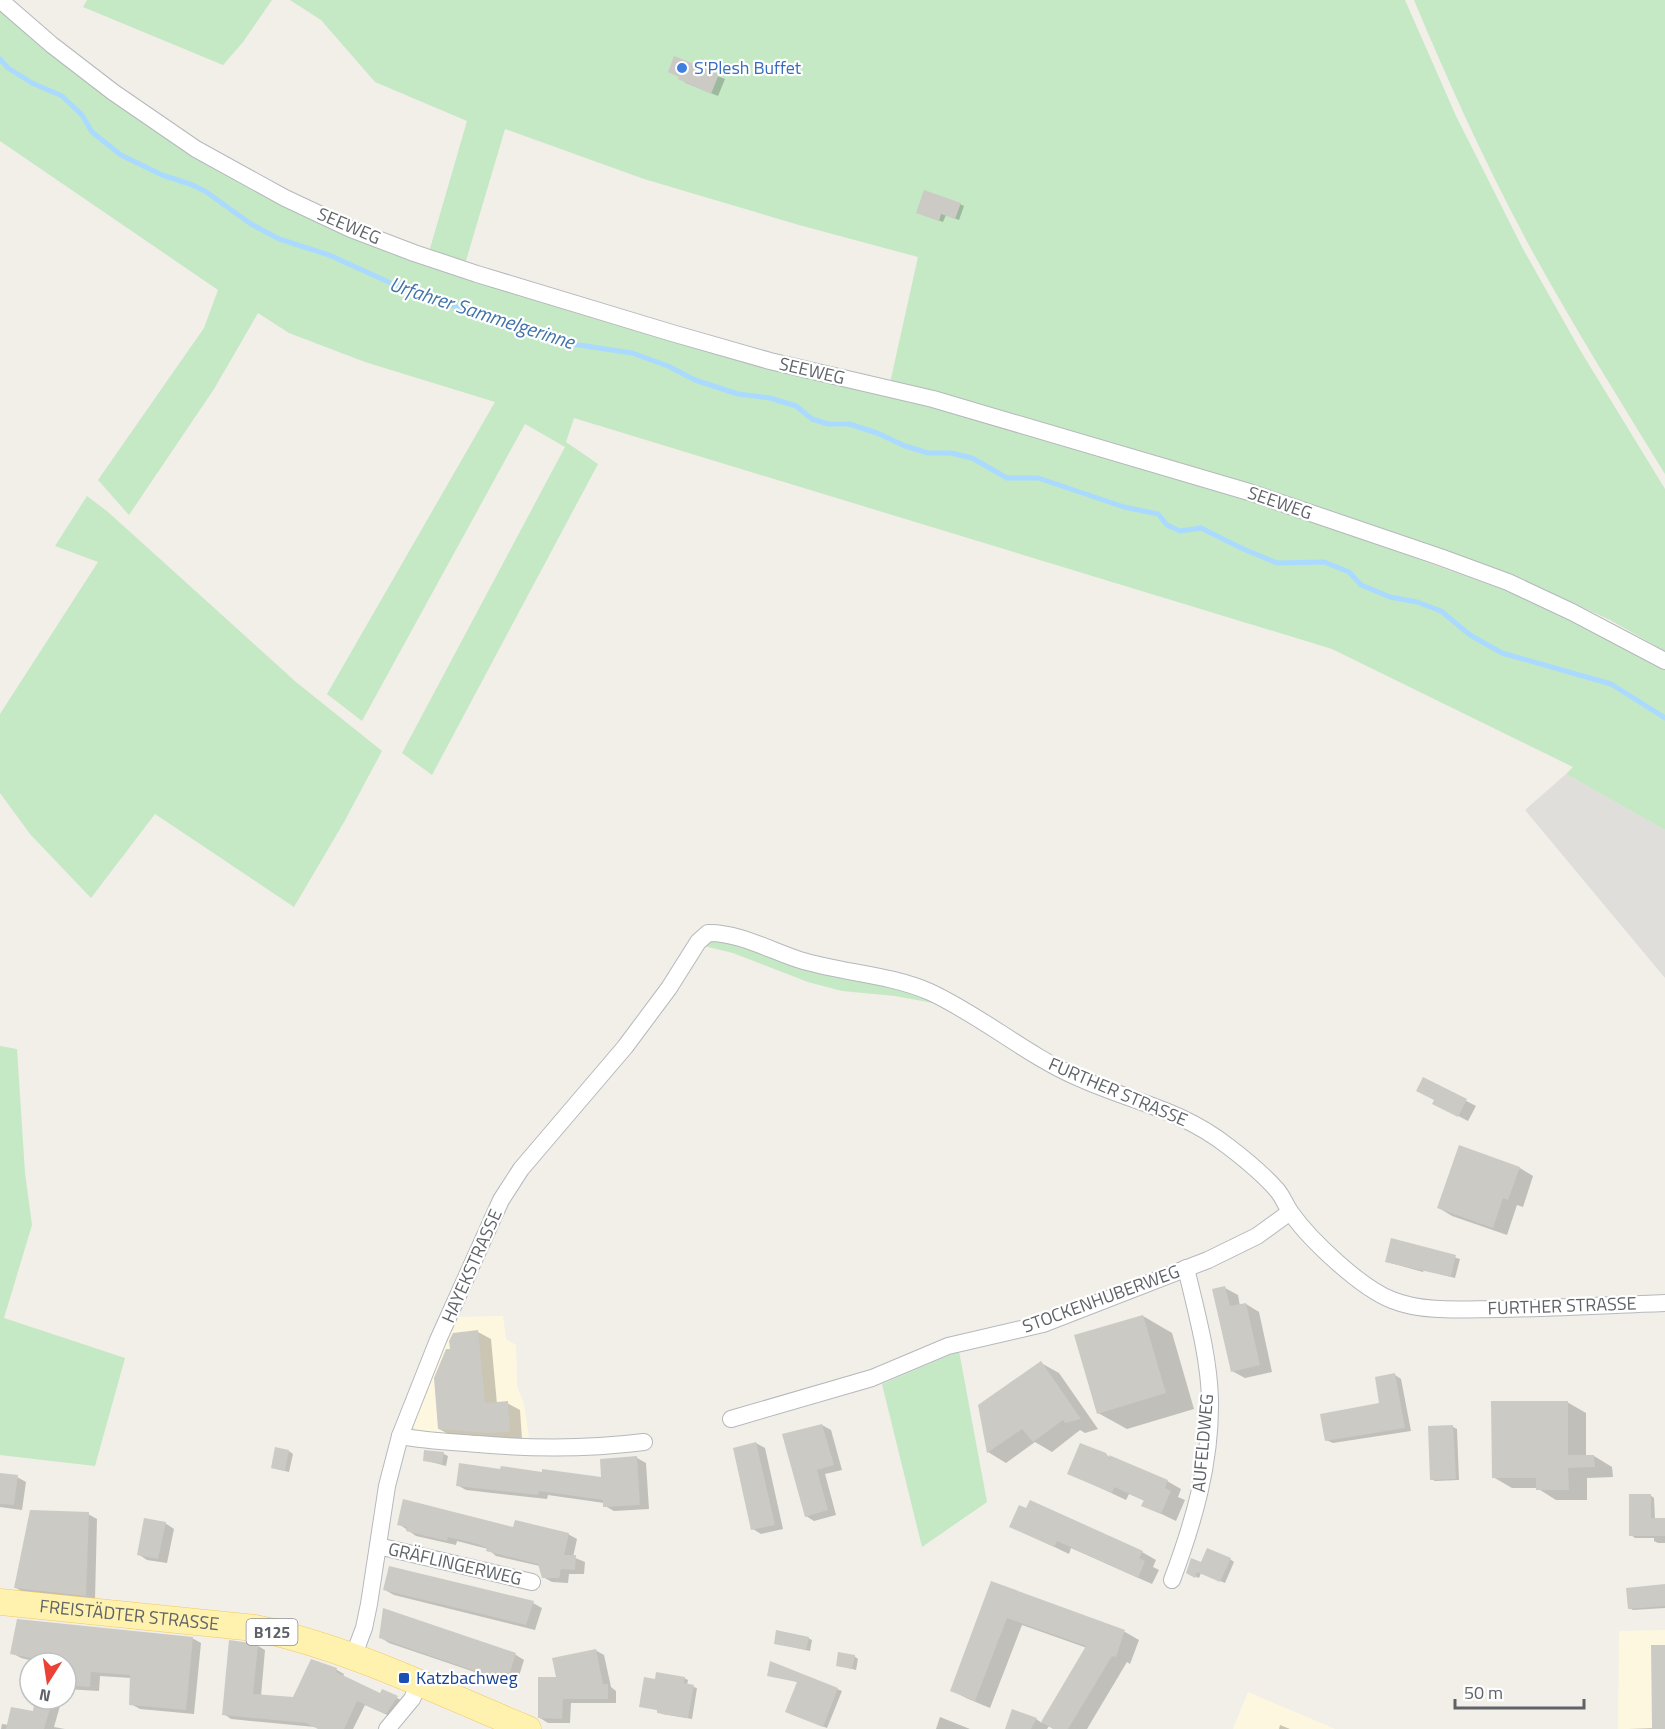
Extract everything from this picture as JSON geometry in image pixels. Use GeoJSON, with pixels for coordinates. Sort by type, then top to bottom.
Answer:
{"type":"FeatureCollection","features":[{"type":"Feature","properties":{"kind":"main road","name":"FREISTÄDTER STRASSE"},"geometry":{"type":"LineString","coordinates":[[0,1602],[255,1628],[290,1635],[352,1657],[528,1729]]}},
{"type":"Feature","properties":{"kind":"street","name":"SEEWEG"},"geometry":{"type":"LineString","coordinates":[[0,0],[113,93],[196,149],[285,198],[351,229],[486,277],[691,339],[770,361],[933,399],[1249,492],[1500,579],[1572,612],[1665,661]]}},
{"type":"Feature","properties":{"kind":"street","name":"FURTHER STRASSE"},"geometry":{"type":"LineString","coordinates":[[708,933],[732,936],[832,969],[914,985],[975,1017],[1062,1070],[1156,1106],[1201,1128],[1256,1169],[1278,1191],[1290,1212],[1310,1235],[1359,1279],[1381,1296],[1396,1302],[1414,1306],[1470,1309],[1665,1303]]}},
{"type":"Feature","properties":{"kind":"street","name":"HAYEKSTRASSE"},"geometry":{"type":"LineString","coordinates":[[352,1657],[367,1614],[387,1486],[400,1436],[464,1282],[512,1182],[532,1155],[625,1047],[669,988],[698,942],[708,933]]}},
{"type":"Feature","properties":{"kind":"street","name":"STOCKENHUBERWEG"},"geometry":{"type":"LineString","coordinates":[[731,1419],[872,1378],[948,1346],[1043,1324],[1186,1268],[1257,1236],[1290,1212]]}},
{"type":"Feature","properties":{"kind":"street","name":"AUFELDWEG"},"geometry":{"type":"LineString","coordinates":[[1172,1580],[1191,1530],[1200,1494],[1205,1470],[1209,1422],[1208,1374],[1186,1268]]}},
{"type":"Feature","properties":{"kind":"street"},"geometry":{"type":"LineString","coordinates":[[400,1436],[421,1440],[540,1449],[644,1442]]}},
{"type":"Feature","properties":{"kind":"street","name":"GRÄFLINGERWEG"},"geometry":{"type":"LineString","coordinates":[[378,1546],[532,1582]]}},
{"type":"Feature","properties":{"kind":"street"},"geometry":{"type":"LineString","coordinates":[[387,1729],[412,1699],[418,1684]]}},
{"type":"Feature","properties":{"kind":"shaded area"},"geometry":{"type":"Polygon","coordinates":[[[1566,774],[1665,830],[1665,978],[1525,810],[1566,774]]]}},
{"type":"Feature","properties":{"kind":"shaded area"},"geometry":{"type":"Polygon","coordinates":[[[503,1316],[506,1339],[516,1345],[517,1386],[524,1404],[529,1438],[478,1439],[420,1433],[410,1424],[452,1317],[503,1316]]]}},
{"type":"Feature","properties":{"kind":"shaded area"},"geometry":{"type":"Polygon","coordinates":[[[1665,1630],[1665,1729],[1618,1729],[1619,1631],[1665,1630]]]}},
{"type":"Feature","properties":{"kind":"shaded area"},"geometry":{"type":"Polygon","coordinates":[[[1248,1692],[1335,1729],[1233,1729],[1248,1692]]]}},
{"type":"Feature","properties":{"kind":"green space"},"geometry":{"type":"Polygon","coordinates":[[[87,0],[272,0],[243,42],[223,65],[83,7],[87,0]]]}},
{"type":"Feature","properties":{"kind":"green space"},"geometry":{"type":"Polygon","coordinates":[[[290,0],[1405,0],[1456,116],[1523,249],[1580,350],[1665,489],[1665,651],[1610,620],[1525,581],[1215,474],[1058,427],[890,383],[918,257],[799,225],[644,179],[505,129],[465,264],[429,252],[467,121],[375,82],[321,20],[290,0]]]}},
{"type":"Feature","properties":{"kind":"green space"},"geometry":{"type":"Polygon","coordinates":[[[1414,0],[1665,0],[1665,474],[1579,333],[1530,247],[1469,125],[1414,0]]]}},
{"type":"Feature","properties":{"kind":"green space"},"geometry":{"type":"Polygon","coordinates":[[[0,9],[7,16],[330,227],[1205,485],[1296,515],[1526,598],[1665,669],[1665,830],[1566,774],[1573,767],[1332,649],[574,418],[566,442],[598,464],[432,775],[402,753],[565,447],[525,424],[362,721],[327,694],[495,402],[365,362],[289,333],[258,313],[214,389],[129,515],[98,480],[204,328],[218,290],[0,141],[0,9]]]}},
{"type":"Feature","properties":{"kind":"green space"},"geometry":{"type":"Polygon","coordinates":[[[87,496],[108,512],[296,682],[382,751],[294,907],[155,814],[91,898],[30,834],[0,793],[0,714],[98,562],[55,546],[87,496]]]}},
{"type":"Feature","properties":{"kind":"green space"},"geometry":{"type":"Polygon","coordinates":[[[725,939],[882,982],[944,1005],[895,996],[842,991],[808,982],[733,953],[704,946],[712,940],[725,939]]]}},
{"type":"Feature","properties":{"kind":"green space"},"geometry":{"type":"Polygon","coordinates":[[[0,1046],[17,1049],[25,1173],[32,1225],[4,1318],[125,1358],[95,1466],[0,1455],[0,1046]]]}},
{"type":"Feature","properties":{"kind":"green space"},"geometry":{"type":"Polygon","coordinates":[[[959,1351],[987,1502],[922,1547],[882,1384],[959,1351]]]}},
{"type":"Feature","properties":{"kind":"building"},"geometry":{"type":"Polygon","coordinates":[[[674,56],[719,74],[711,94],[668,72],[674,56]]]}},
{"type":"Feature","properties":{"kind":"building"},"geometry":{"type":"Polygon","coordinates":[[[924,190],[961,203],[955,219],[941,214],[939,221],[916,213],[924,190]]]}},
{"type":"Feature","properties":{"kind":"building"},"geometry":{"type":"Polygon","coordinates":[[[1423,1077],[1467,1099],[1458,1117],[1432,1104],[1434,1100],[1416,1091],[1423,1077]]]}},
{"type":"Feature","properties":{"kind":"building"},"geometry":{"type":"Polygon","coordinates":[[[1459,1145],[1520,1167],[1508,1200],[1503,1198],[1493,1228],[1437,1208],[1459,1145]]]}},
{"type":"Feature","properties":{"kind":"building"},"geometry":{"type":"Polygon","coordinates":[[[1391,1238],[1456,1255],[1451,1277],[1385,1262],[1391,1238]]]}},
{"type":"Feature","properties":{"kind":"building"},"geometry":{"type":"Polygon","coordinates":[[[1225,1286],[1230,1306],[1246,1303],[1260,1365],[1231,1372],[1212,1289],[1225,1286]]]}},
{"type":"Feature","properties":{"kind":"building"},"geometry":{"type":"Polygon","coordinates":[[[1143,1315],[1166,1393],[1097,1414],[1074,1335],[1143,1315]]]}},
{"type":"Feature","properties":{"kind":"building"},"geometry":{"type":"Polygon","coordinates":[[[478,1330],[485,1403],[508,1401],[510,1432],[488,1433],[438,1429],[434,1378],[446,1349],[450,1349],[449,1341],[453,1333],[478,1330]]]}},
{"type":"Feature","properties":{"kind":"building"},"geometry":{"type":"Polygon","coordinates":[[[1041,1361],[1081,1419],[1065,1423],[1063,1420],[1033,1442],[1022,1429],[987,1453],[978,1405],[1041,1361]]]}},
{"type":"Feature","properties":{"kind":"building"},"geometry":{"type":"Polygon","coordinates":[[[1395,1373],[1405,1428],[1325,1441],[1320,1414],[1379,1403],[1375,1377],[1395,1373]]]}},
{"type":"Feature","properties":{"kind":"building"},"geometry":{"type":"Polygon","coordinates":[[[1491,1401],[1568,1401],[1568,1455],[1594,1455],[1595,1467],[1568,1468],[1569,1490],[1536,1490],[1536,1478],[1492,1478],[1491,1401]]]}},
{"type":"Feature","properties":{"kind":"building"},"geometry":{"type":"Polygon","coordinates":[[[822,1424],[834,1465],[817,1470],[828,1510],[805,1517],[782,1434],[822,1424]]]}},
{"type":"Feature","properties":{"kind":"building"},"geometry":{"type":"Polygon","coordinates":[[[1453,1425],[1456,1479],[1430,1480],[1428,1426],[1453,1425]]]}},
{"type":"Feature","properties":{"kind":"building"},"geometry":{"type":"Polygon","coordinates":[[[756,1442],[775,1525],[751,1530],[733,1448],[756,1442]]]}},
{"type":"Feature","properties":{"kind":"building"},"geometry":{"type":"Polygon","coordinates":[[[1080,1443],[1106,1453],[1111,1461],[1109,1455],[1168,1480],[1165,1488],[1171,1491],[1161,1514],[1141,1506],[1144,1500],[1114,1487],[1112,1493],[1067,1474],[1080,1443]]]}},
{"type":"Feature","properties":{"kind":"building"},"geometry":{"type":"Polygon","coordinates":[[[275,1447],[289,1450],[285,1471],[271,1468],[275,1447]]]}},
{"type":"Feature","properties":{"kind":"building"},"geometry":{"type":"Polygon","coordinates":[[[424,1450],[444,1452],[442,1464],[423,1461],[424,1450]]]}},
{"type":"Feature","properties":{"kind":"building"},"geometry":{"type":"Polygon","coordinates":[[[637,1456],[640,1505],[603,1507],[603,1500],[539,1491],[538,1495],[456,1486],[459,1463],[500,1469],[501,1466],[542,1472],[542,1469],[601,1477],[600,1459],[637,1456]]]}},
{"type":"Feature","properties":{"kind":"building"},"geometry":{"type":"Polygon","coordinates":[[[0,1473],[18,1475],[14,1505],[0,1504],[0,1473]]]}},
{"type":"Feature","properties":{"kind":"building"},"geometry":{"type":"Polygon","coordinates":[[[1629,1494],[1651,1494],[1651,1518],[1665,1518],[1665,1536],[1629,1536],[1629,1494]]]}},
{"type":"Feature","properties":{"kind":"building"},"geometry":{"type":"Polygon","coordinates":[[[403,1499],[513,1527],[515,1520],[569,1533],[564,1555],[576,1555],[575,1570],[561,1569],[559,1578],[542,1578],[538,1564],[486,1551],[487,1548],[477,1544],[448,1537],[447,1541],[406,1531],[407,1527],[397,1525],[403,1499]]]}},
{"type":"Feature","properties":{"kind":"building"},"geometry":{"type":"Polygon","coordinates":[[[1030,1500],[1143,1551],[1139,1558],[1145,1561],[1138,1578],[1057,1541],[1054,1547],[1009,1527],[1019,1505],[1026,1508],[1030,1500]]]}},
{"type":"Feature","properties":{"kind":"building"},"geometry":{"type":"Polygon","coordinates":[[[30,1510],[89,1512],[86,1596],[14,1588],[30,1510]]]}},
{"type":"Feature","properties":{"kind":"building"},"geometry":{"type":"Polygon","coordinates":[[[144,1518],[166,1522],[158,1559],[137,1555],[144,1518]]]}},
{"type":"Feature","properties":{"kind":"building"},"geometry":{"type":"Polygon","coordinates":[[[1207,1548],[1231,1558],[1220,1582],[1197,1572],[1195,1578],[1186,1573],[1191,1558],[1201,1562],[1207,1548]]]}},
{"type":"Feature","properties":{"kind":"building"},"geometry":{"type":"Polygon","coordinates":[[[389,1566],[534,1601],[526,1625],[383,1590],[389,1566]]]}},
{"type":"Feature","properties":{"kind":"building"},"geometry":{"type":"Polygon","coordinates":[[[991,1581],[1125,1630],[1116,1657],[1112,1656],[1068,1729],[1053,1729],[1041,1722],[1086,1646],[1007,1618],[975,1701],[950,1691],[991,1581]]]}},
{"type":"Feature","properties":{"kind":"building"},"geometry":{"type":"Polygon","coordinates":[[[1665,1584],[1665,1606],[1628,1609],[1626,1588],[1665,1584]]]}},
{"type":"Feature","properties":{"kind":"building"},"geometry":{"type":"Polygon","coordinates":[[[383,1608],[516,1653],[507,1682],[379,1638],[383,1608]]]}},
{"type":"Feature","properties":{"kind":"building"},"geometry":{"type":"Polygon","coordinates":[[[17,1619],[193,1637],[186,1710],[129,1705],[130,1675],[91,1672],[90,1687],[78,1686],[78,1651],[18,1651],[18,1656],[10,1654],[17,1619]]]}},
{"type":"Feature","properties":{"kind":"building"},"geometry":{"type":"Polygon","coordinates":[[[776,1630],[809,1637],[806,1650],[774,1644],[776,1630]]]}},
{"type":"Feature","properties":{"kind":"building"},"geometry":{"type":"Polygon","coordinates":[[[229,1640],[258,1644],[253,1694],[293,1697],[311,1659],[337,1668],[336,1672],[380,1693],[382,1689],[398,1696],[386,1714],[357,1701],[344,1729],[318,1729],[306,1723],[222,1715],[229,1640]]]}},
{"type":"Feature","properties":{"kind":"building"},"geometry":{"type":"Polygon","coordinates":[[[1651,1645],[1665,1645],[1665,1729],[1652,1729],[1651,1645]]]}},
{"type":"Feature","properties":{"kind":"building"},"geometry":{"type":"Polygon","coordinates":[[[596,1649],[603,1684],[608,1684],[608,1699],[563,1699],[562,1719],[538,1718],[538,1677],[556,1677],[552,1658],[596,1649]]]}},
{"type":"Feature","properties":{"kind":"building"},"geometry":{"type":"Polygon","coordinates":[[[838,1652],[855,1655],[852,1669],[836,1666],[838,1652]]]}},
{"type":"Feature","properties":{"kind":"building"},"geometry":{"type":"Polygon","coordinates":[[[770,1661],[838,1688],[823,1727],[785,1712],[797,1682],[767,1676],[770,1661]]]}},
{"type":"Feature","properties":{"kind":"building"},"geometry":{"type":"Polygon","coordinates":[[[656,1672],[685,1677],[684,1683],[694,1685],[688,1718],[657,1713],[657,1710],[639,1707],[644,1677],[655,1679],[656,1672]]]}},
{"type":"Feature","properties":{"kind":"building"},"geometry":{"type":"Polygon","coordinates":[[[11,1707],[18,1708],[18,1711],[49,1711],[44,1729],[6,1729],[11,1707]]]}},
{"type":"Feature","properties":{"kind":"building"},"geometry":{"type":"Polygon","coordinates":[[[1012,1709],[1037,1718],[1031,1729],[1005,1729],[1012,1709]]]}},
{"type":"Feature","properties":{"kind":"waterway","name":"Urfahrer Sammelgerinne"},"geometry":{"type":"LineString","coordinates":[[0,59],[8,68],[32,83],[62,96],[82,115],[92,132],[121,155],[162,175],[205,191],[251,224],[279,239],[329,255],[393,284],[500,323],[556,336],[572,344],[632,353],[668,366],[695,380],[738,394],[770,398],[796,406],[812,419],[828,424],[849,424],[928,453],[951,453],[972,458],[1007,478],[1038,478],[1124,507],[1158,514],[1167,525],[1180,531],[1201,528],[1277,563],[1324,562],[1349,572],[1361,585],[1390,597],[1417,602],[1441,611],[1470,635],[1502,653],[1611,684],[1665,718]]}},
{"type":"Feature","properties":{"kind":"place","name":"S'Plesh Buffet"},"geometry":{"type":"Point","coordinates":[682,68]}},
{"type":"Feature","properties":{"kind":"place","name":"Katzbachweg"},"geometry":{"type":"Point","coordinates":[404,1678]}}]}
